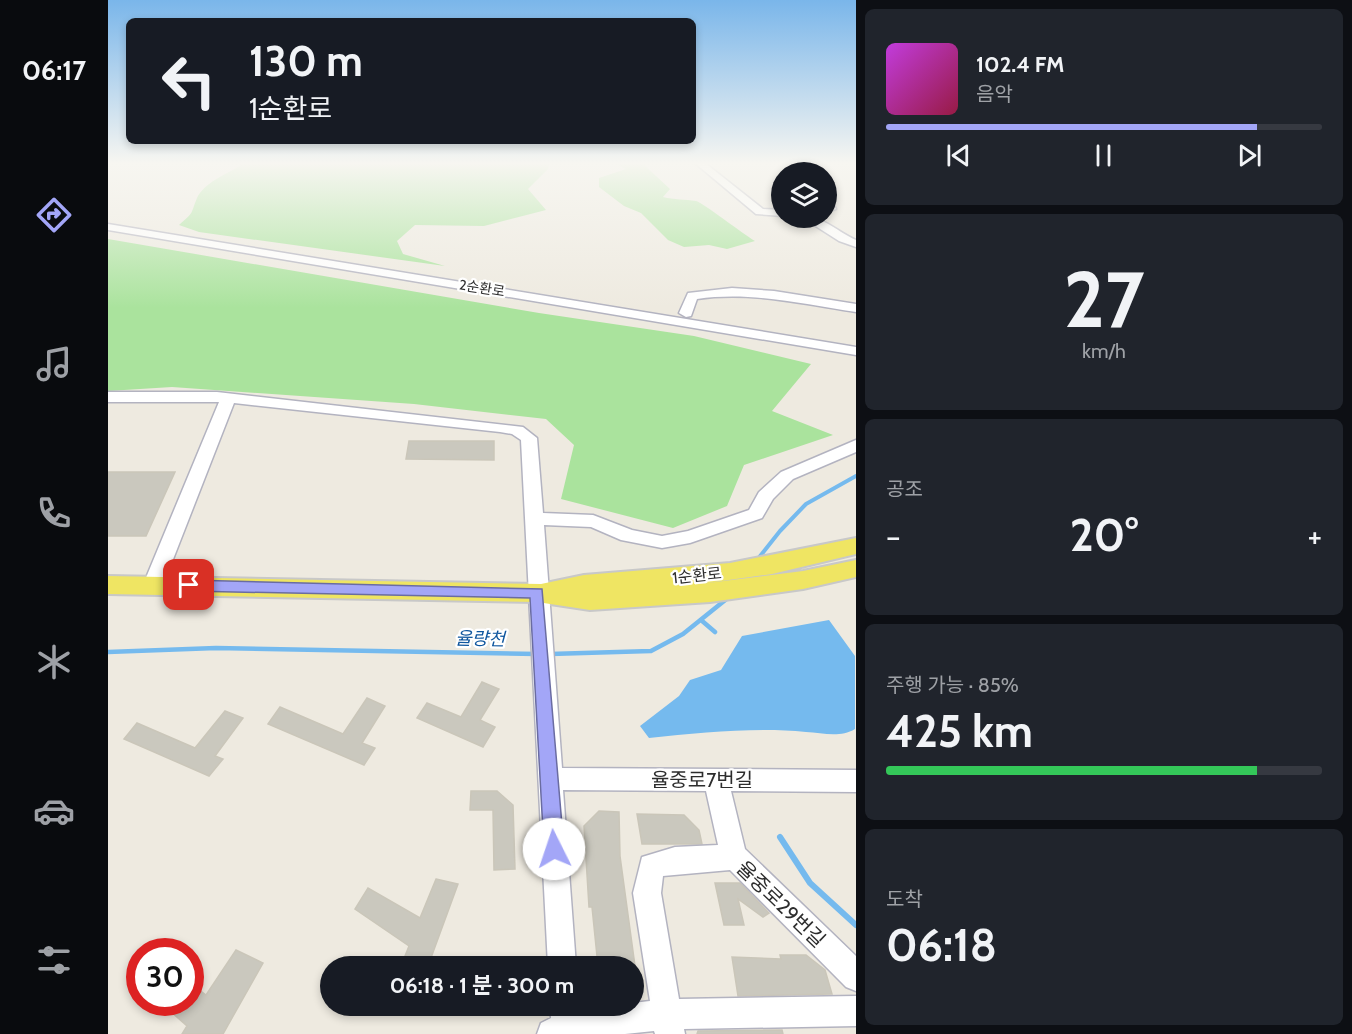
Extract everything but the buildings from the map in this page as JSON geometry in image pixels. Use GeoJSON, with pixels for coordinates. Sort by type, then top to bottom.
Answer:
{"type":"FeatureCollection","features":[{"type":"Feature","properties":{"kind":"main road","name":"1순환로"},"geometry":{"type":"LineString","coordinates":[[537,593],[584,583],[688,577],[782,562],[855,546]]}},
{"type":"Feature","properties":{"kind":"main road","name":"1순환로"},"geometry":{"type":"LineString","coordinates":[[108,585],[537,593],[590,601],[757,588],[855,568]]}},
{"type":"Feature","properties":{"kind":"street","name":"2순환로"},"geometry":{"type":"LineString","coordinates":[[108,221],[855,342]]}},
{"type":"Feature","properties":{"kind":"street","name":"2순환로"},"geometry":{"type":"LineString","coordinates":[[108,227],[855,351]]}},
{"type":"Feature","properties":{"kind":"street"},"geometry":{"type":"LineString","coordinates":[[827,228],[840,239],[855,244]]}},
{"type":"Feature","properties":{"kind":"street"},"geometry":{"type":"LineString","coordinates":[[686,313],[692,296],[709,292],[756,295],[855,308]]}},
{"type":"Feature","properties":{"kind":"street"},"geometry":{"type":"LineString","coordinates":[[108,397],[228,398],[517,430],[529,438],[542,677],[561,956]]}},
{"type":"Feature","properties":{"kind":"street"},"geometry":{"type":"LineString","coordinates":[[153,585],[228,398]]}},
{"type":"Feature","properties":{"kind":"street"},"geometry":{"type":"LineString","coordinates":[[534,519],[593,521],[647,542],[662,543],[690,537],[756,514],[764,494],[778,481],[792,472],[840,456],[855,445]]}},
{"type":"Feature","properties":{"kind":"street","name":"율중로7번길"},"geometry":{"type":"LineString","coordinates":[[549,779],[855,781]]}},
{"type":"Feature","properties":{"kind":"street"},"geometry":{"type":"LineString","coordinates":[[716,780],[735,857]]}},
{"type":"Feature","properties":{"kind":"street","name":"율중로29번길"},"geometry":{"type":"LineString","coordinates":[[668,1024],[647,893],[651,866],[675,860],[735,857],[855,977]]}},
{"type":"Feature","properties":{"kind":"street"},"geometry":{"type":"LineString","coordinates":[[563,1025],[668,1024],[855,1011]]}},
{"type":"Feature","properties":{"kind":"green space"},"geometry":{"type":"Polygon","coordinates":[[[541,211],[484,226],[415,225],[397,241],[403,254],[445,266],[199,232],[179,225],[191,213],[541,211]]]}},
{"type":"Feature","properties":{"kind":"green space"},"geometry":{"type":"Polygon","coordinates":[[[637,211],[712,211],[755,241],[727,249],[709,245],[684,247],[668,240],[637,211]]]}},
{"type":"Feature","properties":{"kind":"green space"},"geometry":{"type":"Polygon","coordinates":[[[108,239],[539,313],[694,336],[811,364],[772,411],[833,435],[744,465],[727,506],[673,528],[561,499],[574,445],[546,419],[414,404],[172,387],[108,391],[108,239]]]}},
{"type":"Feature","properties":{"kind":"water"},"geometry":{"type":"Polygon","coordinates":[[[829,620],[855,656],[855,729],[837,734],[747,730],[649,738],[640,726],[679,696],[690,680],[721,670],[742,636],[829,620]]]}},
{"type":"Feature","properties":{"kind":"waterway","name":"율량천"},"geometry":{"type":"LineString","coordinates":[[757,560],[806,504],[856,476]]}},
{"type":"Feature","properties":{"kind":"waterway","name":"율량천"},"geometry":{"type":"LineString","coordinates":[[550,654],[651,651],[683,634],[729,597]]}},
{"type":"Feature","properties":{"kind":"waterway"},"geometry":{"type":"LineString","coordinates":[[701,620],[715,632]]}},
{"type":"Feature","properties":{"kind":"waterway","name":"율량천"},"geometry":{"type":"LineString","coordinates":[[108,652],[216,648],[537,654]]}},
{"type":"Feature","properties":{"kind":"waterway"},"geometry":{"type":"LineString","coordinates":[[780,837],[810,883],[856,925]]}},
{"type":"Feature","properties":{"kind":"route"},"geometry":{"type":"LineString","coordinates":[[189,585],[537,593],[554,849]]}}]}
